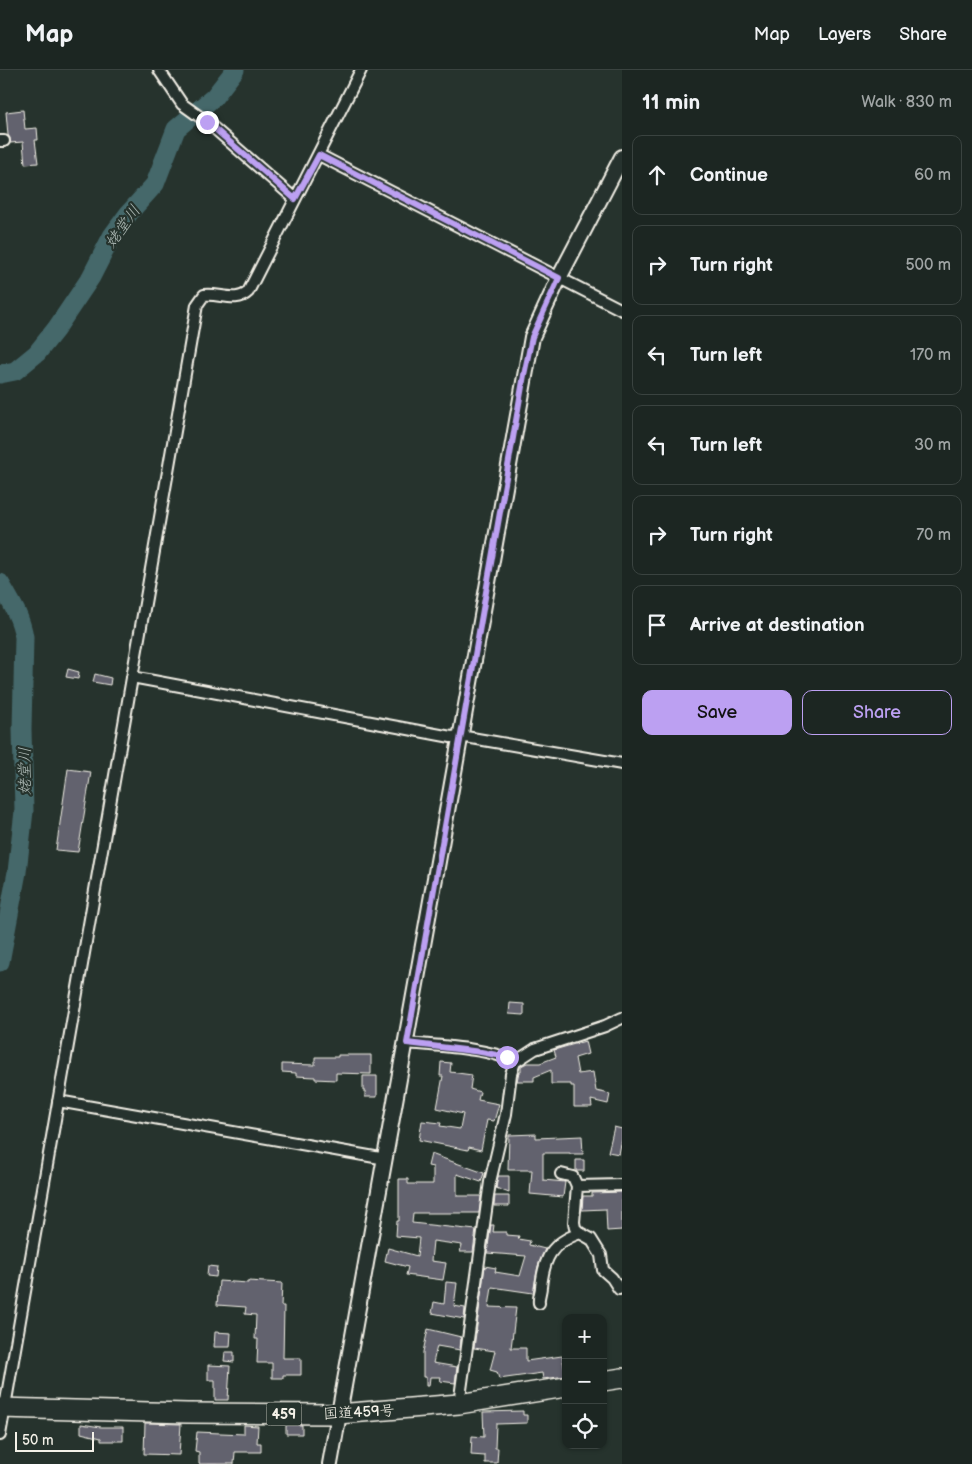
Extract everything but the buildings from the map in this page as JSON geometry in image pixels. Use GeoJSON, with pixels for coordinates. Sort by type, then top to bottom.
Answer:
{"type":"FeatureCollection","features":[{"type":"Feature","properties":{"kind":"highway"},"geometry":{"type":"LineString","coordinates":[[607,1380],[622,1378]]}},
{"type":"Feature","properties":{"kind":"highway","name":"国道459号"},"geometry":{"type":"LineString","coordinates":[[2,1408],[187,1413],[338,1414],[458,1404],[562,1388]]}},
{"type":"Feature","properties":{"kind":"street"},"geometry":{"type":"LineString","coordinates":[[159,70],[182,104],[207,122],[295,199]]}},
{"type":"Feature","properties":{"kind":"street"},"geometry":{"type":"LineString","coordinates":[[0,1435],[2,1408],[58,1101],[197,305],[204,295],[237,298],[248,292],[362,70]]}},
{"type":"Feature","properties":{"kind":"street"},"geometry":{"type":"LineString","coordinates":[[319,155],[622,310]]}},
{"type":"Feature","properties":{"kind":"street"},"geometry":{"type":"LineString","coordinates":[[330,1464],[407,1043],[532,337],[559,278],[622,157]]}},
{"type":"Feature","properties":{"kind":"street"},"geometry":{"type":"LineString","coordinates":[[132,677],[451,738],[460,736],[622,764]]}},
{"type":"Feature","properties":{"kind":"street"},"geometry":{"type":"LineString","coordinates":[[458,1404],[490,1182],[506,1114],[511,1074],[515,1062],[535,1048],[605,1026],[622,1018]]}},
{"type":"Feature","properties":{"kind":"street"},"geometry":{"type":"LineString","coordinates":[[407,1043],[481,1052],[507,1057],[515,1062]]}},
{"type":"Feature","properties":{"kind":"street"},"geometry":{"type":"LineString","coordinates":[[58,1101],[386,1159]]}},
{"type":"Feature","properties":{"kind":"street"},"geometry":{"type":"LineString","coordinates":[[561,1174],[573,1177],[577,1186],[575,1228],[591,1239],[601,1256],[604,1270],[619,1289]]}},
{"type":"Feature","properties":{"kind":"street"},"geometry":{"type":"LineString","coordinates":[[577,1186],[622,1185]]}},
{"type":"Feature","properties":{"kind":"street"},"geometry":{"type":"LineString","coordinates":[[539,1302],[542,1276],[549,1253],[568,1237],[580,1233]]}},
{"type":"Feature","properties":{"kind":"waterway","name":"姥堂川"},"geometry":{"type":"LineString","coordinates":[[0,374],[15,371],[37,353],[56,329],[91,277],[112,236],[129,213],[155,184],[176,129],[214,97],[235,70]]}},
{"type":"Feature","properties":{"kind":"waterway","name":"姥堂川"},"geometry":{"type":"LineString","coordinates":[[0,583],[18,616],[24,637],[22,729],[24,811],[17,872],[0,962]]}},
{"type":"Feature","properties":{"kind":"route"},"geometry":{"type":"LineString","coordinates":[[207,122],[295,199],[319,155],[559,278],[532,337],[524,375],[407,1043],[507,1057]]}}]}
